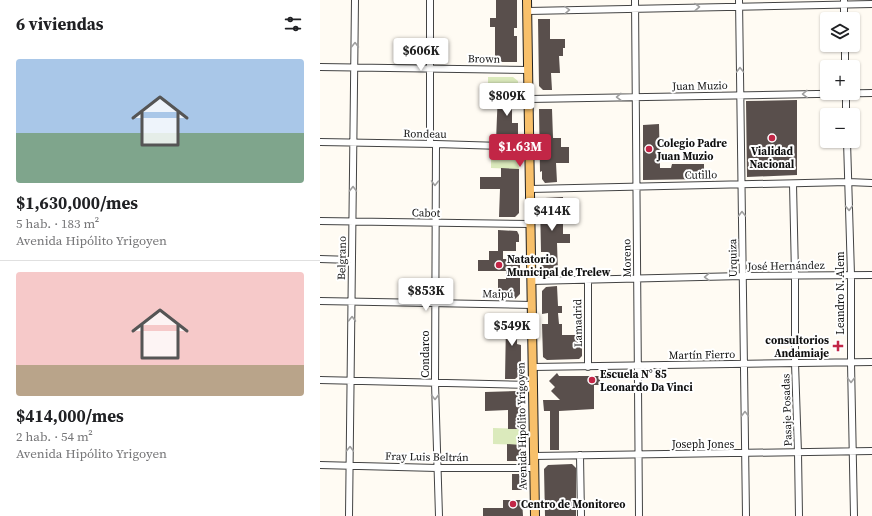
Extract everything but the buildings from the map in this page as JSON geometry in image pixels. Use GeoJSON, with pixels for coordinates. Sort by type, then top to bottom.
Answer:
{"type":"FeatureCollection","features":[{"type":"Feature","properties":{"kind":"main road","name":"Avenida Hipólito Yrigoyen"},"geometry":{"type":"LineString","coordinates":[[527,0],[535,516]]}},
{"type":"Feature","properties":{"kind":"street","name":"Belgrano"},"geometry":{"type":"LineString","coordinates":[[349,516],[355,0]]}},
{"type":"Feature","properties":{"kind":"street","name":"Condarco"},"geometry":{"type":"LineString","coordinates":[[430,0],[436,468],[438,516]]}},
{"type":"Feature","properties":{"kind":"street","name":"Moreno"},"geometry":{"type":"LineString","coordinates":[[635,0],[639,516]]}},
{"type":"Feature","properties":{"kind":"street","name":"Urquiza"},"geometry":{"type":"LineString","coordinates":[[739,0],[744,276],[746,516]]}},
{"type":"Feature","properties":{"kind":"street"},"geometry":{"type":"LineString","coordinates":[[528,11],[739,7],[844,2],[872,4]]}},
{"type":"Feature","properties":{"kind":"street","name":"Brown"},"geometry":{"type":"LineString","coordinates":[[320,68],[528,70]]}},
{"type":"Feature","properties":{"kind":"street","name":"Juan Muzio"},"geometry":{"type":"LineString","coordinates":[[529,99],[820,93]]}},
{"type":"Feature","properties":{"kind":"street","name":"Juan Muzio"},"geometry":{"type":"LineString","coordinates":[[860,93],[872,93]]}},
{"type":"Feature","properties":{"kind":"street","name":"Rondeau"},"geometry":{"type":"LineString","coordinates":[[320,142],[530,147]]}},
{"type":"Feature","properties":{"kind":"street","name":"Leandro N. Alem"},"geometry":{"type":"LineString","coordinates":[[847,148],[851,275],[854,516]]}},
{"type":"Feature","properties":{"kind":"street","name":"Cutillo"},"geometry":{"type":"LineString","coordinates":[[530,189],[848,182],[872,183]]}},
{"type":"Feature","properties":{"kind":"street","name":"Pasaje Posadas"},"geometry":{"type":"LineString","coordinates":[[793,184],[795,363],[799,516]]}},
{"type":"Feature","properties":{"kind":"street","name":"Cabot"},"geometry":{"type":"LineString","coordinates":[[320,220],[531,224]]}},
{"type":"Feature","properties":{"kind":"street"},"geometry":{"type":"LineString","coordinates":[[320,259],[352,260]]}},
{"type":"Feature","properties":{"kind":"street","name":"José Hernández"},"geometry":{"type":"LineString","coordinates":[[532,281],[872,274]]}},
{"type":"Feature","properties":{"kind":"street","name":"Lamadrid"},"geometry":{"type":"LineString","coordinates":[[588,280],[588,366]]}},
{"type":"Feature","properties":{"kind":"street","name":"Maipú"},"geometry":{"type":"LineString","coordinates":[[320,301],[532,305]]}},
{"type":"Feature","properties":{"kind":"street","name":"Martín Fierro"},"geometry":{"type":"LineString","coordinates":[[533,367],[872,362]]}},
{"type":"Feature","properties":{"kind":"street"},"geometry":{"type":"LineString","coordinates":[[320,380],[533,385]]}},
{"type":"Feature","properties":{"kind":"street","name":"Joseph Jones"},"geometry":{"type":"LineString","coordinates":[[534,456],[872,452]]}},
{"type":"Feature","properties":{"kind":"street"},"geometry":{"type":"LineString","coordinates":[[580,455],[581,516]]}},
{"type":"Feature","properties":{"kind":"street","name":"Fray Luis Beltrán"},"geometry":{"type":"LineString","coordinates":[[320,465],[436,468],[534,468]]}},
{"type":"Feature","properties":{"kind":"green space"},"geometry":{"type":"Polygon","coordinates":[[[488,77],[513,77],[518,81],[518,91],[488,91],[488,77]]]}},
{"type":"Feature","properties":{"kind":"green space"},"geometry":{"type":"Polygon","coordinates":[[[491,152],[514,152],[518,157],[519,169],[491,168],[491,152]]]}},
{"type":"Feature","properties":{"kind":"green space"},"geometry":{"type":"Polygon","coordinates":[[[493,428],[521,429],[521,445],[493,444],[493,428]]]}},
{"type":"Feature","properties":{"kind":"place","name":"Vialidad Nacional"},"geometry":{"type":"Point","coordinates":[772,138]}},
{"type":"Feature","properties":{"kind":"place","name":"Colegio Padre Juan Muzio"},"geometry":{"type":"Point","coordinates":[649,149]}},
{"type":"Feature","properties":{"kind":"place","name":"Natatorio Municipal de Trelew"},"geometry":{"type":"Point","coordinates":[499,265]}},
{"type":"Feature","properties":{"kind":"place","name":"consultorios Andamiaje"},"geometry":{"type":"Point","coordinates":[838,346]}},
{"type":"Feature","properties":{"kind":"place","name":"Escuela N° 85 Leonardo Da Vinci"},"geometry":{"type":"Point","coordinates":[592,380]}},
{"type":"Feature","properties":{"kind":"place","name":"Centro de Monitoreo"},"geometry":{"type":"Point","coordinates":[513,504]}}]}
